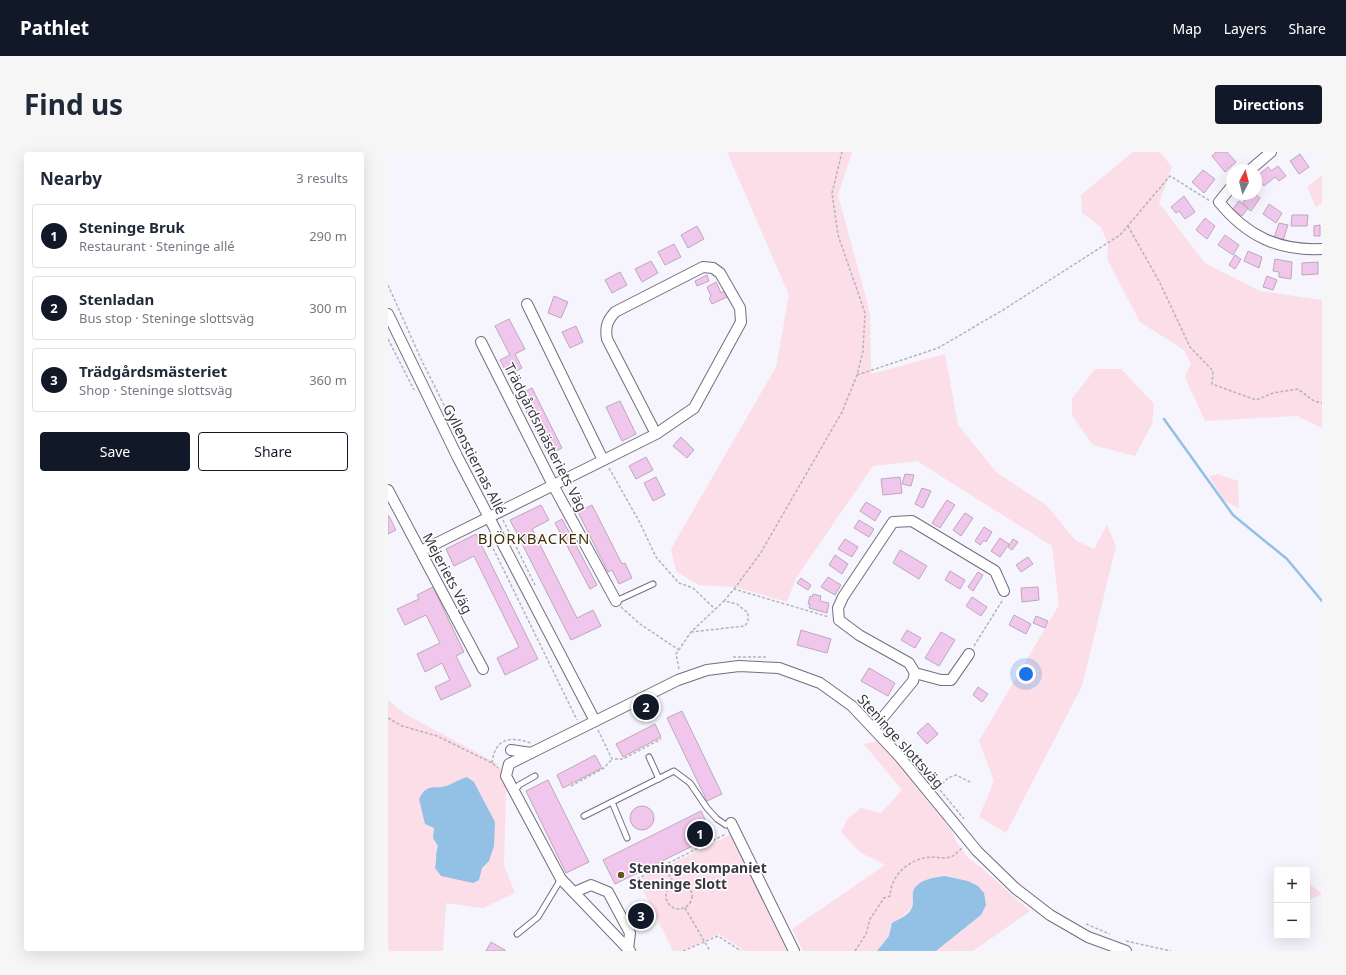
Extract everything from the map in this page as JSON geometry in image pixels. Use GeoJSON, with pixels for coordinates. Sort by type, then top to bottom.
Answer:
{"type":"FeatureCollection","features":[{"type":"Feature","properties":{"kind":"street"},"geometry":{"type":"LineString","coordinates":[[1257,164],[1271,152]]}},
{"type":"Feature","properties":{"kind":"street"},"geometry":{"type":"LineString","coordinates":[[1226,194],[1220,202],[1244,228],[1278,245],[1302,250],[1322,249]]}},
{"type":"Feature","properties":{"kind":"street"},"geometry":{"type":"LineString","coordinates":[[421,551],[656,434],[694,408],[741,322],[740,308],[720,274],[713,268],[703,267],[615,312],[608,319],[606,329],[607,339],[656,434]]}},
{"type":"Feature","properties":{"kind":"street"},"geometry":{"type":"LineString","coordinates":[[527,304],[604,460]]}},
{"type":"Feature","properties":{"kind":"street","name":"Gyllenstiernas Allé"},"geometry":{"type":"LineString","coordinates":[[388,314],[395,332],[596,726]]}},
{"type":"Feature","properties":{"kind":"street","name":"Trädgårdsmästeriets Väg"},"geometry":{"type":"LineString","coordinates":[[481,342],[553,485],[616,601]]}},
{"type":"Feature","properties":{"kind":"street","name":"Mejeriets Väg"},"geometry":{"type":"LineString","coordinates":[[388,490],[483,669]]}},
{"type":"Feature","properties":{"kind":"street"},"geometry":{"type":"LineString","coordinates":[[969,654],[951,680],[941,680],[915,673],[909,663],[859,635],[839,620],[838,608],[843,597],[893,522],[912,521],[995,571],[1004,591]]}},
{"type":"Feature","properties":{"kind":"street","name":"Steninge slottsväg"},"geometry":{"type":"LineString","coordinates":[[506,776],[509,764],[533,748],[596,726],[678,680],[707,670],[739,666],[779,668],[820,683],[852,706],[874,728],[971,842],[1015,888],[1050,915],[1088,937],[1126,951]]}},
{"type":"Feature","properties":{"kind":"street"},"geometry":{"type":"LineString","coordinates":[[874,728],[913,681],[915,673]]}},
{"type":"Feature","properties":{"kind":"street"},"geometry":{"type":"LineString","coordinates":[[512,750],[533,748]]}},
{"type":"Feature","properties":{"kind":"street"},"geometry":{"type":"LineString","coordinates":[[506,776],[561,879],[629,950]]}},
{"type":"Feature","properties":{"kind":"street"},"geometry":{"type":"LineString","coordinates":[[733,827],[794,951]]}},
{"type":"Feature","properties":{"kind":"street"},"geometry":{"type":"LineString","coordinates":[[575,892],[591,885],[608,892],[630,933],[629,950]]}},
{"type":"Feature","properties":{"kind":"lane"},"geometry":{"type":"LineString","coordinates":[[616,601],[654,584]]}},
{"type":"Feature","properties":{"kind":"lane"},"geometry":{"type":"LineString","coordinates":[[649,757],[659,779]]}},
{"type":"Feature","properties":{"kind":"lane"},"geometry":{"type":"LineString","coordinates":[[584,816],[674,771],[690,783],[717,820],[733,827]]}},
{"type":"Feature","properties":{"kind":"lane"},"geometry":{"type":"LineString","coordinates":[[514,792],[519,784],[535,776]]}},
{"type":"Feature","properties":{"kind":"lane"},"geometry":{"type":"LineString","coordinates":[[612,802],[627,838]]}},
{"type":"Feature","properties":{"kind":"lane"},"geometry":{"type":"LineString","coordinates":[[517,934],[538,917],[561,879]]}},
{"type":"Feature","properties":{"kind":"path"},"geometry":{"type":"LineString","coordinates":[[685,667],[679,669],[676,654],[692,632],[724,601],[760,554],[842,412],[857,375],[863,351],[865,313],[838,235],[832,193],[842,152]]}},
{"type":"Feature","properties":{"kind":"path"},"geometry":{"type":"LineString","coordinates":[[857,375],[938,348],[1003,310],[1120,235],[1170,176],[1213,203],[1220,202]]}},
{"type":"Feature","properties":{"kind":"path"},"geometry":{"type":"LineString","coordinates":[[1128,225],[1160,283],[1190,348],[1213,371],[1212,384],[1256,400],[1273,393],[1298,389],[1314,401],[1322,403]]}},
{"type":"Feature","properties":{"kind":"path"},"geometry":{"type":"LineString","coordinates":[[388,285],[421,359],[538,590]]}},
{"type":"Feature","properties":{"kind":"path"},"geometry":{"type":"LineString","coordinates":[[604,460],[639,522],[656,557],[679,582],[693,588],[715,609]]}},
{"type":"Feature","properties":{"kind":"path"},"geometry":{"type":"LineString","coordinates":[[491,543],[578,722]]}},
{"type":"Feature","properties":{"kind":"path"},"geometry":{"type":"LineString","coordinates":[[734,589],[839,620]]}},
{"type":"Feature","properties":{"kind":"path"},"geometry":{"type":"LineString","coordinates":[[969,654],[1002,604],[1004,591]]}},
{"type":"Feature","properties":{"kind":"path"},"geometry":{"type":"LineString","coordinates":[[616,601],[640,624],[679,650]]}},
{"type":"Feature","properties":{"kind":"path"},"geometry":{"type":"LineString","coordinates":[[692,632],[745,626],[748,621],[748,613],[737,604],[724,601]]}},
{"type":"Feature","properties":{"kind":"path"},"geometry":{"type":"LineString","coordinates":[[731,657],[738,656],[773,659]]}},
{"type":"Feature","properties":{"kind":"path"},"geometry":{"type":"LineString","coordinates":[[388,718],[402,726],[437,736],[492,763],[506,776]]}},
{"type":"Feature","properties":{"kind":"path"},"geometry":{"type":"LineString","coordinates":[[596,726],[612,759]]}},
{"type":"Feature","properties":{"kind":"path"},"geometry":{"type":"LineString","coordinates":[[492,763],[493,753],[498,745],[508,739],[519,739],[533,748]]}},
{"type":"Feature","properties":{"kind":"path"},"geometry":{"type":"LineString","coordinates":[[571,786],[604,768],[612,759],[623,759],[661,739]]}},
{"type":"Feature","properties":{"kind":"path"},"geometry":{"type":"LineString","coordinates":[[920,766],[968,824]]}},
{"type":"Feature","properties":{"kind":"path"},"geometry":{"type":"LineString","coordinates":[[930,794],[939,788],[948,778],[956,775],[970,782]]}},
{"type":"Feature","properties":{"kind":"path"},"geometry":{"type":"LineString","coordinates":[[637,879],[733,827]]}},
{"type":"Feature","properties":{"kind":"path"},"geometry":{"type":"LineString","coordinates":[[855,951],[866,934],[870,919],[884,898],[890,896],[891,885],[903,867],[916,860],[931,857],[950,857],[971,842]]}},
{"type":"Feature","properties":{"kind":"path"},"geometry":{"type":"LineString","coordinates":[[664,865],[674,884]]}},
{"type":"Feature","properties":{"kind":"path"},"geometry":{"type":"LineString","coordinates":[[678,883],[687,886],[692,893],[691,902],[685,908],[677,909],[667,902],[666,894],[674,884],[678,883]]}},
{"type":"Feature","properties":{"kind":"path"},"geometry":{"type":"LineString","coordinates":[[685,908],[706,941],[710,951]]}},
{"type":"Feature","properties":{"kind":"path"},"geometry":{"type":"LineString","coordinates":[[1083,923],[1112,936]]}},
{"type":"Feature","properties":{"kind":"path"},"geometry":{"type":"LineString","coordinates":[[683,951],[718,936],[741,951]]}},
{"type":"Feature","properties":{"kind":"path"},"geometry":{"type":"LineString","coordinates":[[1120,938],[1147,947],[1171,951]]}},
{"type":"Feature","properties":{"kind":"shaded area"},"geometry":{"type":"Polygon","coordinates":[[[727,152],[852,152],[838,195],[870,313],[871,374],[945,354],[958,425],[996,472],[1046,505],[1075,540],[1094,549],[1107,525],[1116,546],[1082,686],[1006,833],[979,817],[994,781],[979,741],[1059,605],[1052,546],[917,461],[873,466],[796,578],[787,602],[735,587],[699,585],[676,571],[671,549],[776,367],[789,295],[727,152]]]}},
{"type":"Feature","properties":{"kind":"shaded area"},"geometry":{"type":"Polygon","coordinates":[[[1133,152],[1160,152],[1172,167],[1159,203],[1205,263],[1260,291],[1322,300],[1322,428],[1297,416],[1205,421],[1185,377],[1191,363],[1184,350],[1140,322],[1107,259],[1108,245],[1101,227],[1082,213],[1081,195],[1133,152]]]}},
{"type":"Feature","properties":{"kind":"shaded area"},"geometry":{"type":"Polygon","coordinates":[[[1322,175],[1322,203],[1316,207],[1307,187],[1322,175]]]}},
{"type":"Feature","properties":{"kind":"shaded area"},"geometry":{"type":"Polygon","coordinates":[[[1095,369],[1121,369],[1154,404],[1152,424],[1135,456],[1093,445],[1072,415],[1072,399],[1095,369]]]}},
{"type":"Feature","properties":{"kind":"shaded area"},"geometry":{"type":"Polygon","coordinates":[[[1218,474],[1238,481],[1239,508],[1223,500],[1209,476],[1218,474]]]}},
{"type":"Feature","properties":{"kind":"shaded area"},"geometry":{"type":"Polygon","coordinates":[[[388,700],[405,714],[496,763],[504,772],[506,792],[504,865],[515,893],[483,908],[446,903],[443,951],[388,951],[388,700]]]}},
{"type":"Feature","properties":{"kind":"shaded area"},"geometry":{"type":"Polygon","coordinates":[[[879,741],[951,830],[957,843],[968,858],[982,868],[1030,911],[973,951],[936,951],[981,915],[968,881],[944,876],[938,876],[926,881],[913,893],[911,908],[892,923],[889,936],[877,951],[803,951],[792,929],[885,865],[861,853],[841,832],[848,818],[861,808],[881,813],[902,790],[864,744],[879,741]]]}},
{"type":"Feature","properties":{"kind":"shaded area"},"geometry":{"type":"Polygon","coordinates":[[[734,833],[791,951],[745,951],[719,934],[681,951],[673,951],[638,880],[734,833]]]}},
{"type":"Feature","properties":{"kind":"shaded area"},"geometry":{"type":"Polygon","coordinates":[[[1310,884],[1322,894],[1310,900],[1310,884]]]}},
{"type":"Feature","properties":{"kind":"water"},"geometry":{"type":"Polygon","coordinates":[[[467,777],[474,782],[495,822],[494,846],[489,861],[482,868],[479,880],[473,883],[441,876],[435,868],[438,846],[433,838],[434,828],[425,824],[419,799],[422,793],[429,788],[444,787],[467,777]]]}},
{"type":"Feature","properties":{"kind":"water"},"geometry":{"type":"Polygon","coordinates":[[[945,876],[968,881],[978,886],[984,893],[986,905],[981,915],[936,951],[877,951],[889,936],[892,923],[909,913],[913,904],[913,892],[915,888],[926,880],[945,876]]]}},
{"type":"Feature","properties":{"kind":"building"},"geometry":{"type":"Polygon","coordinates":[[[1216,152],[1227,152],[1236,162],[1234,164],[1226,164],[1225,172],[1212,156],[1216,152]]]}},
{"type":"Feature","properties":{"kind":"building"},"geometry":{"type":"Polygon","coordinates":[[[1300,154],[1309,167],[1299,174],[1290,161],[1300,154]]]}},
{"type":"Feature","properties":{"kind":"building"},"geometry":{"type":"Polygon","coordinates":[[[1278,166],[1286,176],[1279,181],[1275,177],[1264,186],[1262,184],[1262,172],[1268,167],[1271,171],[1278,166]]]}},
{"type":"Feature","properties":{"kind":"building"},"geometry":{"type":"Polygon","coordinates":[[[1203,170],[1215,179],[1204,193],[1192,182],[1203,170]]]}},
{"type":"Feature","properties":{"kind":"building"},"geometry":{"type":"Polygon","coordinates":[[[1184,196],[1195,212],[1185,219],[1179,211],[1176,213],[1171,207],[1184,196]]]}},
{"type":"Feature","properties":{"kind":"building"},"geometry":{"type":"Polygon","coordinates":[[[1245,200],[1259,200],[1251,211],[1242,204],[1245,200]]]}},
{"type":"Feature","properties":{"kind":"building"},"geometry":{"type":"Polygon","coordinates":[[[1239,201],[1248,208],[1242,216],[1233,209],[1239,201]]]}},
{"type":"Feature","properties":{"kind":"building"},"geometry":{"type":"Polygon","coordinates":[[[1269,204],[1282,213],[1276,223],[1263,214],[1269,204]]]}},
{"type":"Feature","properties":{"kind":"building"},"geometry":{"type":"Polygon","coordinates":[[[1292,215],[1308,215],[1307,226],[1291,226],[1292,215]]]}},
{"type":"Feature","properties":{"kind":"building"},"geometry":{"type":"Polygon","coordinates":[[[1205,218],[1215,226],[1207,239],[1196,230],[1205,218]]]}},
{"type":"Feature","properties":{"kind":"building"},"geometry":{"type":"Polygon","coordinates":[[[1279,223],[1288,225],[1283,240],[1274,238],[1279,223]]]}},
{"type":"Feature","properties":{"kind":"building"},"geometry":{"type":"Polygon","coordinates":[[[1320,225],[1320,236],[1314,236],[1314,226],[1320,225]]]}},
{"type":"Feature","properties":{"kind":"building"},"geometry":{"type":"Polygon","coordinates":[[[697,226],[704,239],[688,248],[681,235],[697,226]]]}},
{"type":"Feature","properties":{"kind":"building"},"geometry":{"type":"Polygon","coordinates":[[[1225,235],[1239,245],[1233,255],[1218,245],[1225,235]]]}},
{"type":"Feature","properties":{"kind":"building"},"geometry":{"type":"Polygon","coordinates":[[[674,244],[681,257],[665,265],[658,252],[674,244]]]}},
{"type":"Feature","properties":{"kind":"building"},"geometry":{"type":"Polygon","coordinates":[[[1248,251],[1262,257],[1259,268],[1244,261],[1248,251]]]}},
{"type":"Feature","properties":{"kind":"building"},"geometry":{"type":"Polygon","coordinates":[[[1235,255],[1241,259],[1235,269],[1229,265],[1235,255]]]}},
{"type":"Feature","properties":{"kind":"building"},"geometry":{"type":"Polygon","coordinates":[[[1275,259],[1292,262],[1291,279],[1279,277],[1279,272],[1273,271],[1275,259]]]}},
{"type":"Feature","properties":{"kind":"building"},"geometry":{"type":"Polygon","coordinates":[[[651,261],[658,273],[642,282],[635,269],[651,261]]]}},
{"type":"Feature","properties":{"kind":"building"},"geometry":{"type":"Polygon","coordinates":[[[1318,262],[1318,274],[1302,275],[1302,263],[1318,262]]]}},
{"type":"Feature","properties":{"kind":"building"},"geometry":{"type":"Polygon","coordinates":[[[620,272],[627,285],[612,293],[605,280],[620,272]]]}},
{"type":"Feature","properties":{"kind":"building"},"geometry":{"type":"Polygon","coordinates":[[[707,275],[709,281],[697,286],[695,281],[707,275]]]}},
{"type":"Feature","properties":{"kind":"building"},"geometry":{"type":"Polygon","coordinates":[[[1267,276],[1277,280],[1273,290],[1263,287],[1267,276]]]}},
{"type":"Feature","properties":{"kind":"building"},"geometry":{"type":"Polygon","coordinates":[[[716,282],[721,293],[724,291],[727,297],[712,304],[709,298],[711,296],[707,287],[716,282]]]}},
{"type":"Feature","properties":{"kind":"building"},"geometry":{"type":"Polygon","coordinates":[[[554,296],[568,302],[561,318],[548,313],[554,296]]]}},
{"type":"Feature","properties":{"kind":"building"},"geometry":{"type":"Polygon","coordinates":[[[509,319],[525,349],[515,354],[522,368],[508,375],[500,360],[510,355],[495,326],[509,319]]]}},
{"type":"Feature","properties":{"kind":"building"},"geometry":{"type":"Polygon","coordinates":[[[576,326],[583,342],[570,348],[562,332],[576,326]]]}},
{"type":"Feature","properties":{"kind":"building"},"geometry":{"type":"Polygon","coordinates":[[[532,388],[562,448],[548,455],[518,395],[532,388]]]}},
{"type":"Feature","properties":{"kind":"building"},"geometry":{"type":"Polygon","coordinates":[[[620,401],[636,434],[622,441],[606,407],[620,401]]]}},
{"type":"Feature","properties":{"kind":"building"},"geometry":{"type":"Polygon","coordinates":[[[681,437],[694,450],[687,458],[673,446],[681,437]]]}},
{"type":"Feature","properties":{"kind":"building"},"geometry":{"type":"Polygon","coordinates":[[[646,457],[653,470],[636,479],[629,466],[646,457]]]}},
{"type":"Feature","properties":{"kind":"building"},"geometry":{"type":"Polygon","coordinates":[[[905,474],[914,475],[911,486],[902,484],[905,474]]]}},
{"type":"Feature","properties":{"kind":"building"},"geometry":{"type":"Polygon","coordinates":[[[656,477],[665,495],[653,501],[644,483],[656,477]]]}},
{"type":"Feature","properties":{"kind":"building"},"geometry":{"type":"Polygon","coordinates":[[[900,477],[902,493],[883,495],[881,479],[900,477]]]}},
{"type":"Feature","properties":{"kind":"building"},"geometry":{"type":"Polygon","coordinates":[[[922,488],[931,491],[923,508],[915,504],[922,488]]]}},
{"type":"Feature","properties":{"kind":"building"},"geometry":{"type":"Polygon","coordinates":[[[947,500],[955,505],[940,528],[932,523],[947,500]]]}},
{"type":"Feature","properties":{"kind":"building"},"geometry":{"type":"Polygon","coordinates":[[[866,502],[881,511],[875,521],[860,511],[866,502]]]}},
{"type":"Feature","properties":{"kind":"building"},"geometry":{"type":"Polygon","coordinates":[[[541,505],[549,520],[532,529],[577,618],[593,610],[601,626],[571,640],[510,520],[541,505]]]}},
{"type":"Feature","properties":{"kind":"building"},"geometry":{"type":"Polygon","coordinates":[[[592,505],[622,564],[625,563],[632,578],[619,584],[612,570],[608,572],[578,512],[592,505]]]}},
{"type":"Feature","properties":{"kind":"building"},"geometry":{"type":"Polygon","coordinates":[[[965,513],[973,518],[961,536],[953,530],[965,513]]]}},
{"type":"Feature","properties":{"kind":"building"},"geometry":{"type":"Polygon","coordinates":[[[388,516],[396,530],[388,534],[388,516]]]}},
{"type":"Feature","properties":{"kind":"building"},"geometry":{"type":"Polygon","coordinates":[[[562,519],[597,585],[590,589],[555,523],[562,519]]]}},
{"type":"Feature","properties":{"kind":"building"},"geometry":{"type":"Polygon","coordinates":[[[859,520],[874,529],[869,537],[854,528],[859,520]]]}},
{"type":"Feature","properties":{"kind":"building"},"geometry":{"type":"Polygon","coordinates":[[[984,527],[992,532],[986,542],[984,540],[980,545],[975,541],[984,527]]]}},
{"type":"Feature","properties":{"kind":"building"},"geometry":{"type":"Polygon","coordinates":[[[476,534],[538,659],[505,675],[497,658],[519,647],[474,556],[454,566],[446,549],[476,534]]]}},
{"type":"Feature","properties":{"kind":"building"},"geometry":{"type":"Polygon","coordinates":[[[1000,538],[1009,544],[1000,557],[991,551],[1000,538]]]}},
{"type":"Feature","properties":{"kind":"building"},"geometry":{"type":"Polygon","coordinates":[[[845,539],[858,547],[852,557],[838,549],[845,539]]]}},
{"type":"Feature","properties":{"kind":"building"},"geometry":{"type":"Polygon","coordinates":[[[1013,539],[1018,542],[1012,550],[1008,547],[1013,539]]]}},
{"type":"Feature","properties":{"kind":"building"},"geometry":{"type":"Polygon","coordinates":[[[900,550],[927,566],[919,579],[893,563],[900,550]]]}},
{"type":"Feature","properties":{"kind":"building"},"geometry":{"type":"Polygon","coordinates":[[[835,555],[848,564],[842,574],[829,565],[835,555]]]}},
{"type":"Feature","properties":{"kind":"building"},"geometry":{"type":"Polygon","coordinates":[[[1028,557],[1033,564],[1021,572],[1016,565],[1028,557]]]}},
{"type":"Feature","properties":{"kind":"building"},"geometry":{"type":"Polygon","coordinates":[[[950,571],[965,580],[960,589],[945,580],[950,571]]]}},
{"type":"Feature","properties":{"kind":"building"},"geometry":{"type":"Polygon","coordinates":[[[978,572],[983,575],[973,591],[968,587],[978,572]]]}},
{"type":"Feature","properties":{"kind":"building"},"geometry":{"type":"Polygon","coordinates":[[[828,577],[841,585],[835,595],[821,587],[828,577]]]}},
{"type":"Feature","properties":{"kind":"building"},"geometry":{"type":"Polygon","coordinates":[[[801,578],[811,585],[808,590],[797,583],[801,578]]]}},
{"type":"Feature","properties":{"kind":"building"},"geometry":{"type":"Polygon","coordinates":[[[433,587],[464,652],[456,656],[471,686],[441,700],[435,687],[450,680],[442,663],[425,672],[417,654],[440,643],[426,615],[405,625],[397,609],[419,599],[417,595],[433,587]]]}},
{"type":"Feature","properties":{"kind":"building"},"geometry":{"type":"Polygon","coordinates":[[[1038,587],[1039,600],[1022,602],[1021,588],[1038,587]]]}},
{"type":"Feature","properties":{"kind":"building"},"geometry":{"type":"Polygon","coordinates":[[[813,594],[821,596],[820,601],[829,603],[827,613],[809,608],[810,604],[808,604],[810,596],[812,597],[813,594]]]}},
{"type":"Feature","properties":{"kind":"building"},"geometry":{"type":"Polygon","coordinates":[[[972,597],[987,607],[981,616],[966,606],[972,597]]]}},
{"type":"Feature","properties":{"kind":"building"},"geometry":{"type":"Polygon","coordinates":[[[1014,615],[1031,624],[1026,634],[1009,625],[1014,615]]]}},
{"type":"Feature","properties":{"kind":"building"},"geometry":{"type":"Polygon","coordinates":[[[1036,616],[1048,621],[1045,628],[1033,623],[1036,616]]]}},
{"type":"Feature","properties":{"kind":"building"},"geometry":{"type":"Polygon","coordinates":[[[801,630],[831,639],[827,653],[797,645],[801,630]]]}},
{"type":"Feature","properties":{"kind":"building"},"geometry":{"type":"Polygon","coordinates":[[[907,630],[921,638],[915,648],[901,640],[907,630]]]}},
{"type":"Feature","properties":{"kind":"building"},"geometry":{"type":"Polygon","coordinates":[[[941,632],[955,640],[939,666],[925,658],[941,632]]]}},
{"type":"Feature","properties":{"kind":"building"},"geometry":{"type":"Polygon","coordinates":[[[869,668],[895,683],[888,696],[861,681],[869,668]]]}},
{"type":"Feature","properties":{"kind":"building"},"geometry":{"type":"Polygon","coordinates":[[[978,687],[988,694],[982,702],[973,695],[978,687]]]}},
{"type":"Feature","properties":{"kind":"building"},"geometry":{"type":"Polygon","coordinates":[[[682,711],[722,794],[707,801],[667,718],[682,711]]]}},
{"type":"Feature","properties":{"kind":"building"},"geometry":{"type":"Polygon","coordinates":[[[928,723],[938,734],[927,744],[917,733],[928,723]]]}},
{"type":"Feature","properties":{"kind":"building"},"geometry":{"type":"Polygon","coordinates":[[[655,724],[661,737],[623,757],[616,744],[655,724]]]}},
{"type":"Feature","properties":{"kind":"building"},"geometry":{"type":"Polygon","coordinates":[[[595,755],[602,768],[563,788],[557,775],[595,755]]]}},
{"type":"Feature","properties":{"kind":"building"},"geometry":{"type":"Polygon","coordinates":[[[548,780],[589,862],[566,873],[526,791],[548,780]]]}},
{"type":"Feature","properties":{"kind":"building"},"geometry":{"type":"Polygon","coordinates":[[[642,806],[651,809],[654,818],[651,827],[642,830],[633,827],[630,818],[633,809],[642,806]]]}},
{"type":"Feature","properties":{"kind":"building"},"geometry":{"type":"Polygon","coordinates":[[[701,811],[713,836],[615,884],[603,860],[701,811]]]}},
{"type":"Feature","properties":{"kind":"building"},"geometry":{"type":"Polygon","coordinates":[[[491,942],[505,950],[505,951],[486,951],[491,942]]]}},
{"type":"Feature","properties":{"kind":"waterway"},"geometry":{"type":"LineString","coordinates":[[1164,419],[1233,515],[1287,559],[1322,601]]}},
{"type":"Feature","properties":{"kind":"place","name":"Stenladan"},"geometry":{"type":"Point","coordinates":[646,707]}},
{"type":"Feature","properties":{"kind":"place","name":"Steninge Bruk"},"geometry":{"type":"Point","coordinates":[700,834]}},
{"type":"Feature","properties":{"kind":"place","name":"Steningekompaniet Steninge Slott"},"geometry":{"type":"Point","coordinates":[621,875]}},
{"type":"Feature","properties":{"kind":"place","name":"Trädgårdsmästeriet"},"geometry":{"type":"Point","coordinates":[641,916]}},
{"type":"Feature","properties":{"kind":"district","name":"BJÖRKBACKEN"},"geometry":{"type":"Point","coordinates":[534,538]}}]}
